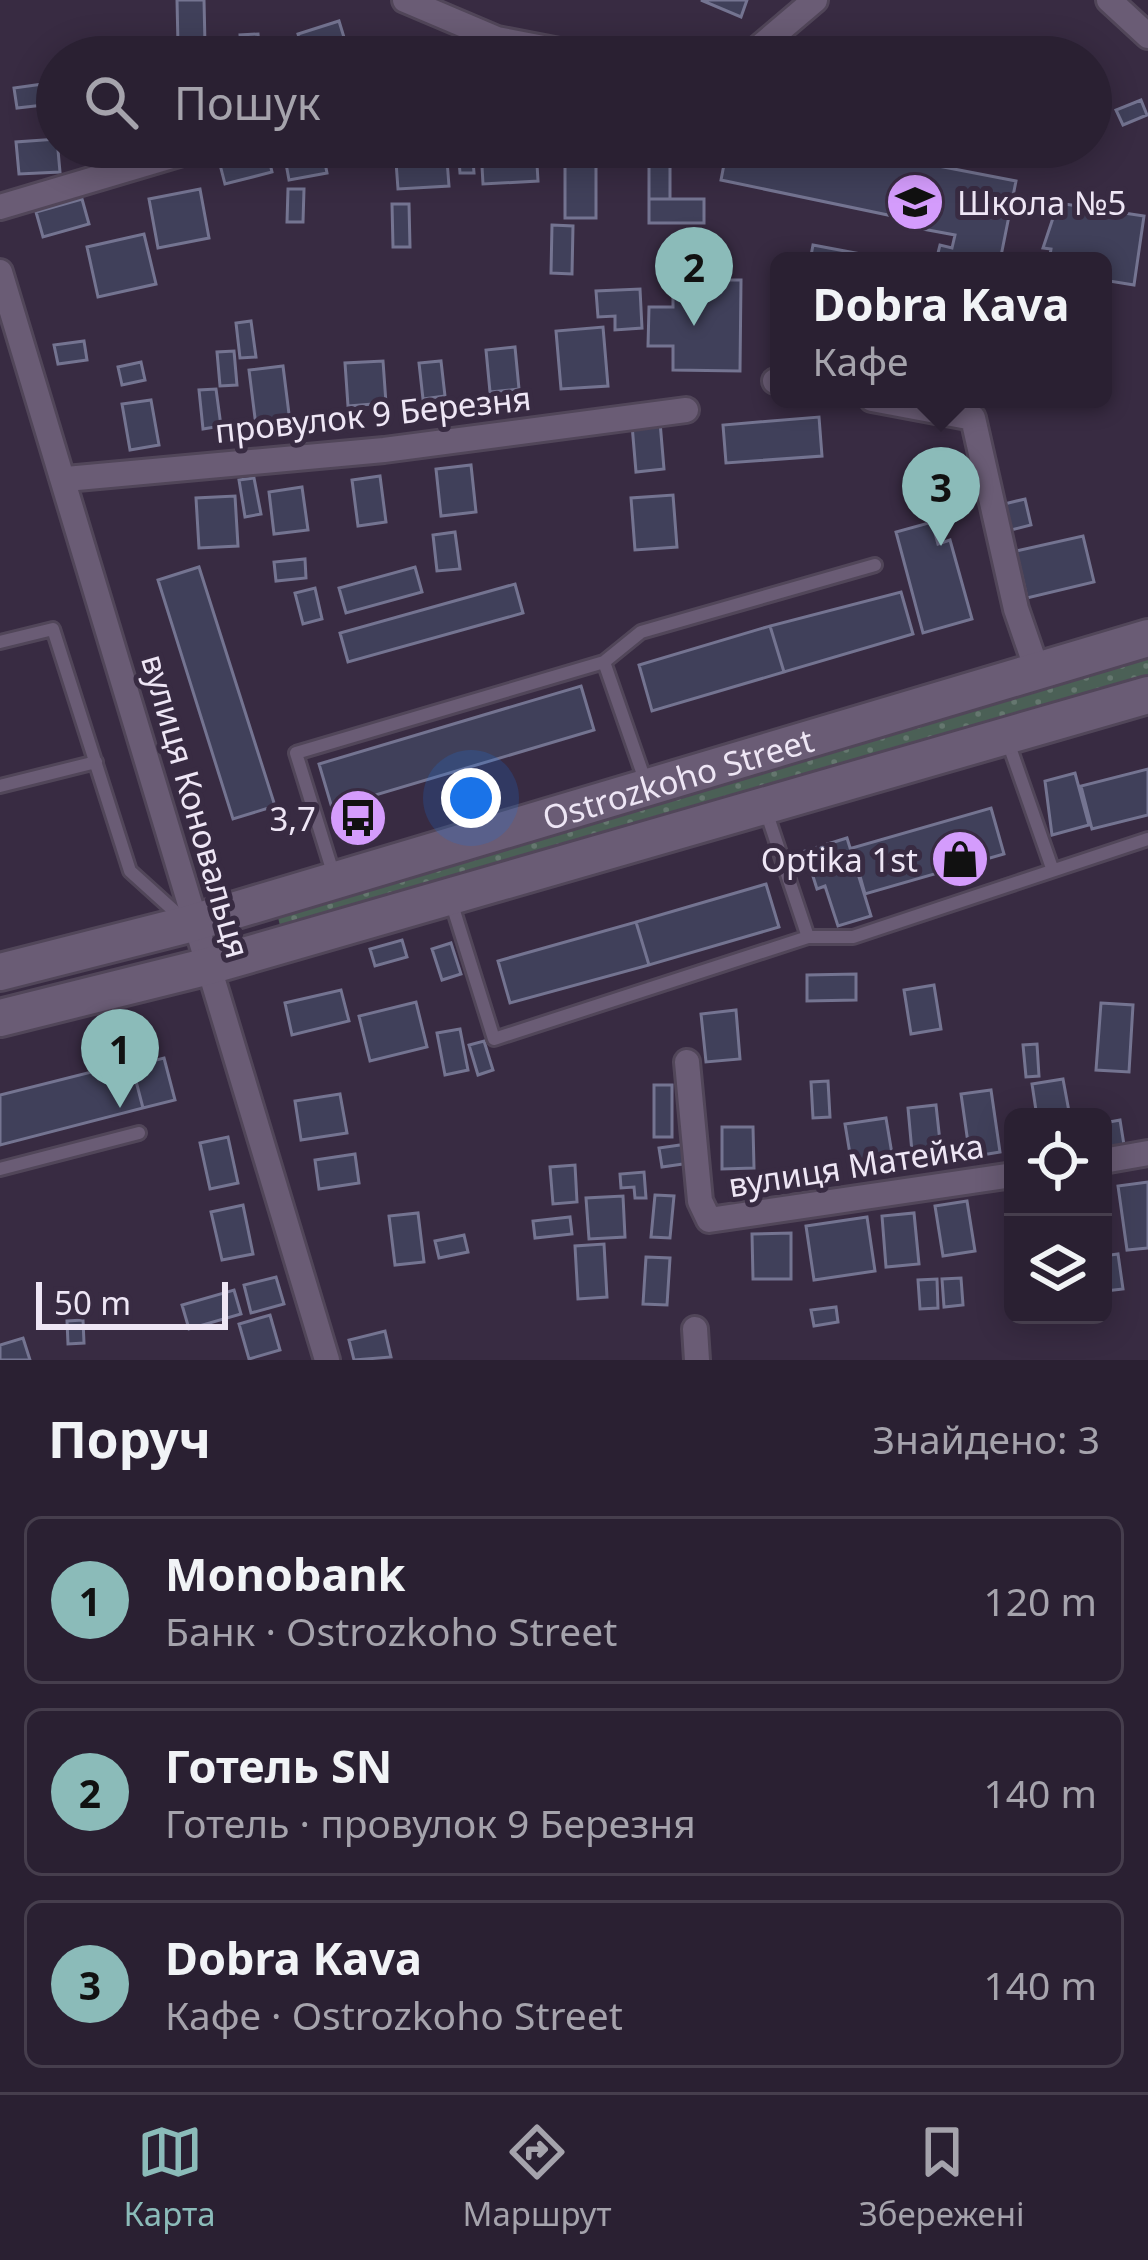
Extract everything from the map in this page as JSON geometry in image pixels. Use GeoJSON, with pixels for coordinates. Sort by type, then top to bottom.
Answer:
{"type":"FeatureCollection","features":[{"type":"Feature","properties":{"kind":"main road","name":"Ostrozkoho Street"},"geometry":{"type":"LineString","coordinates":[[0,972],[192,923],[1148,638]]}},
{"type":"Feature","properties":{"kind":"main road","name":"Ostrozkoho Street"},"geometry":{"type":"LineString","coordinates":[[0,1018],[209,966],[1148,695]]}},
{"type":"Feature","properties":{"kind":"street"},"geometry":{"type":"LineString","coordinates":[[405,0],[490,36]]}},
{"type":"Feature","properties":{"kind":"street"},"geometry":{"type":"LineString","coordinates":[[772,36],[814,0]]}},
{"type":"Feature","properties":{"kind":"street"},"geometry":{"type":"LineString","coordinates":[[1109,0],[1148,36]]}},
{"type":"Feature","properties":{"kind":"street"},"geometry":{"type":"LineString","coordinates":[[0,207],[131,168]]}},
{"type":"Feature","properties":{"kind":"street","name":"вулиця Коновальця"},"geometry":{"type":"LineString","coordinates":[[0,272],[66,479],[192,923],[327,1360]]}},
{"type":"Feature","properties":{"kind":"street"},"geometry":{"type":"LineString","coordinates":[[920,408],[973,418],[1016,609],[1037,670]]}},
{"type":"Feature","properties":{"kind":"street","name":"провулок 9 Березня"},"geometry":{"type":"LineString","coordinates":[[66,479],[384,450],[686,410]]}},
{"type":"Feature","properties":{"kind":"street","name":"вулиця Матейка"},"geometry":{"type":"LineString","coordinates":[[688,1062],[700,1201],[709,1220],[1004,1176]]}},
{"type":"Feature","properties":{"kind":"street"},"geometry":{"type":"LineString","coordinates":[[1112,1159],[1148,1153]]}},
{"type":"Feature","properties":{"kind":"street"},"geometry":{"type":"LineString","coordinates":[[695,1329],[697,1360]]}},
{"type":"Feature","properties":{"kind":"lane"},"geometry":{"type":"LineString","coordinates":[[335,880],[296,753],[604,662],[641,632],[875,565]]}},
{"type":"Feature","properties":{"kind":"lane"},"geometry":{"type":"LineString","coordinates":[[0,642],[53,629],[130,871],[192,923]]}},
{"type":"Feature","properties":{"kind":"lane"},"geometry":{"type":"LineString","coordinates":[[604,662],[647,787]]}},
{"type":"Feature","properties":{"kind":"lane"},"geometry":{"type":"LineString","coordinates":[[1006,736],[1052,868]]}},
{"type":"Feature","properties":{"kind":"lane"},"geometry":{"type":"LineString","coordinates":[[0,786],[96,762]]}},
{"type":"Feature","properties":{"kind":"lane"},"geometry":{"type":"LineString","coordinates":[[765,808],[808,938]]}},
{"type":"Feature","properties":{"kind":"lane"},"geometry":{"type":"LineString","coordinates":[[449,897],[494,1039],[808,938],[853,937],[1148,839]]}},
{"type":"Feature","properties":{"kind":"lane"},"geometry":{"type":"LineString","coordinates":[[0,1169],[139,1133]]}},
{"type":"Feature","properties":{"kind":"green space"},"geometry":{"type":"Polygon","coordinates":[[[1148,648],[1148,681],[282,934],[276,909],[1148,648]]]}},
{"type":"Feature","properties":{"kind":"building"},"geometry":{"type":"Polygon","coordinates":[[[177,0],[204,0],[205,36],[178,36],[177,0]]]}},
{"type":"Feature","properties":{"kind":"building"},"geometry":{"type":"Polygon","coordinates":[[[701,0],[747,0],[741,17],[701,0]]]}},
{"type":"Feature","properties":{"kind":"building"},"geometry":{"type":"Polygon","coordinates":[[[339,21],[344,36],[299,36],[339,21]]]}},
{"type":"Feature","properties":{"kind":"building"},"geometry":{"type":"Polygon","coordinates":[[[36,85],[36,106],[17,108],[14,88],[36,85]]]}},
{"type":"Feature","properties":{"kind":"building"},"geometry":{"type":"Polygon","coordinates":[[[1141,100],[1147,115],[1123,125],[1116,110],[1141,100]]]}},
{"type":"Feature","properties":{"kind":"building"},"geometry":{"type":"Polygon","coordinates":[[[36,141],[36,168],[60,168],[60,172],[19,174],[16,142],[36,141]]]}},
{"type":"Feature","properties":{"kind":"building"},"geometry":{"type":"Polygon","coordinates":[[[221,168],[271,168],[272,172],[225,184],[221,168]]]}},
{"type":"Feature","properties":{"kind":"building"},"geometry":{"type":"Polygon","coordinates":[[[287,168],[326,168],[327,173],[289,180],[287,168]]]}},
{"type":"Feature","properties":{"kind":"building"},"geometry":{"type":"Polygon","coordinates":[[[396,168],[448,168],[449,186],[398,189],[396,168]]]}},
{"type":"Feature","properties":{"kind":"building"},"geometry":{"type":"Polygon","coordinates":[[[482,168],[537,168],[538,181],[483,184],[482,168]]]}},
{"type":"Feature","properties":{"kind":"building"},"geometry":{"type":"Polygon","coordinates":[[[565,168],[596,168],[596,218],[565,218],[565,168]]]}},
{"type":"Feature","properties":{"kind":"building"},"geometry":{"type":"Polygon","coordinates":[[[649,168],[670,168],[670,199],[649,199],[649,168]]]}},
{"type":"Feature","properties":{"kind":"building","name":"Школа №5"},"geometry":{"type":"Polygon","coordinates":[[[723,168],[949,168],[1016,181],[1002,252],[938,252],[940,245],[952,248],[955,235],[901,225],[902,218],[721,180],[723,168]]]}},
{"type":"Feature","properties":{"kind":"building"},"geometry":{"type":"Polygon","coordinates":[[[200,189],[209,238],[158,248],[149,199],[200,189]]]}},
{"type":"Feature","properties":{"kind":"building"},"geometry":{"type":"Polygon","coordinates":[[[288,189],[304,189],[303,222],[287,222],[288,189]]]}},
{"type":"Feature","properties":{"kind":"building"},"geometry":{"type":"Polygon","coordinates":[[[82,199],[89,224],[43,237],[36,212],[82,199]]]}},
{"type":"Feature","properties":{"kind":"building"},"geometry":{"type":"Polygon","coordinates":[[[649,199],[704,199],[704,223],[649,223],[649,199]]]}},
{"type":"Feature","properties":{"kind":"building"},"geometry":{"type":"Polygon","coordinates":[[[1058,203],[1144,216],[1134,285],[1112,281],[1112,252],[1043,248],[1058,203]]]}},
{"type":"Feature","properties":{"kind":"building"},"geometry":{"type":"Polygon","coordinates":[[[392,204],[409,204],[410,247],[393,247],[392,204]]]}},
{"type":"Feature","properties":{"kind":"building"},"geometry":{"type":"Polygon","coordinates":[[[552,225],[573,226],[572,274],[551,273],[552,225]]]}},
{"type":"Feature","properties":{"kind":"building"},"geometry":{"type":"Polygon","coordinates":[[[144,234],[156,284],[98,297],[87,247],[144,234]]]}},
{"type":"Feature","properties":{"kind":"building"},"geometry":{"type":"Polygon","coordinates":[[[813,245],[850,252],[812,252],[813,245]]]}},
{"type":"Feature","properties":{"kind":"building"},"geometry":{"type":"Polygon","coordinates":[[[705,280],[741,280],[740,371],[673,370],[673,346],[648,346],[649,307],[673,307],[673,295],[705,295],[705,280]]]}},
{"type":"Feature","properties":{"kind":"building"},"geometry":{"type":"Polygon","coordinates":[[[640,289],[642,328],[615,330],[615,316],[598,317],[596,291],[640,289]]]}},
{"type":"Feature","properties":{"kind":"building"},"geometry":{"type":"Polygon","coordinates":[[[251,321],[256,357],[240,358],[236,323],[251,321]]]}},
{"type":"Feature","properties":{"kind":"building"},"geometry":{"type":"Polygon","coordinates":[[[603,327],[608,386],[561,389],[556,331],[603,327]]]}},
{"type":"Feature","properties":{"kind":"building"},"geometry":{"type":"Polygon","coordinates":[[[84,341],[87,360],[58,364],[54,345],[84,341]]]}},
{"type":"Feature","properties":{"kind":"building"},"geometry":{"type":"Polygon","coordinates":[[[515,347],[519,389],[490,392],[486,350],[515,347]]]}},
{"type":"Feature","properties":{"kind":"building"},"geometry":{"type":"Polygon","coordinates":[[[234,351],[237,385],[220,386],[217,352],[234,351]]]}},
{"type":"Feature","properties":{"kind":"building"},"geometry":{"type":"Polygon","coordinates":[[[383,361],[386,403],[348,406],[345,363],[383,361]]]}},
{"type":"Feature","properties":{"kind":"building"},"geometry":{"type":"Polygon","coordinates":[[[441,361],[445,396],[423,399],[419,363],[441,361]]]}},
{"type":"Feature","properties":{"kind":"building"},"geometry":{"type":"Polygon","coordinates":[[[141,362],[145,380],[122,385],[118,367],[141,362]]]}},
{"type":"Feature","properties":{"kind":"building"},"geometry":{"type":"Polygon","coordinates":[[[283,366],[290,422],[256,426],[249,370],[283,366]]]}},
{"type":"Feature","properties":{"kind":"building"},"geometry":{"type":"Polygon","coordinates":[[[216,389],[221,426],[203,429],[199,390],[216,389]]]}},
{"type":"Feature","properties":{"kind":"building"},"geometry":{"type":"Polygon","coordinates":[[[151,400],[159,445],[130,450],[122,404],[151,400]]]}},
{"type":"Feature","properties":{"kind":"building"},"geometry":{"type":"Polygon","coordinates":[[[819,417],[822,456],[726,463],[723,425],[819,417]]]}},
{"type":"Feature","properties":{"kind":"building"},"geometry":{"type":"Polygon","coordinates":[[[660,422],[664,469],[636,472],[632,425],[660,422]]]}},
{"type":"Feature","properties":{"kind":"building"},"geometry":{"type":"Polygon","coordinates":[[[471,465],[476,512],[441,516],[436,469],[471,465]]]}},
{"type":"Feature","properties":{"kind":"building"},"geometry":{"type":"Polygon","coordinates":[[[380,476],[386,522],[358,526],[352,480],[380,476]]]}},
{"type":"Feature","properties":{"kind":"building"},"geometry":{"type":"Polygon","coordinates":[[[254,478],[261,514],[245,517],[239,480],[254,478]]]}},
{"type":"Feature","properties":{"kind":"building"},"geometry":{"type":"Polygon","coordinates":[[[302,487],[308,530],[274,534],[269,492],[302,487]]]}},
{"type":"Feature","properties":{"kind":"building"},"geometry":{"type":"Polygon","coordinates":[[[673,495],[677,547],[635,550],[631,498],[673,495]]]}},
{"type":"Feature","properties":{"kind":"building"},"geometry":{"type":"Polygon","coordinates":[[[235,496],[238,546],[199,548],[196,498],[235,496]]]}},
{"type":"Feature","properties":{"kind":"building"},"geometry":{"type":"Polygon","coordinates":[[[1025,499],[1031,525],[1011,530],[1004,504],[1025,499]]]}},
{"type":"Feature","properties":{"kind":"building"},"geometry":{"type":"Polygon","coordinates":[[[932,522],[938,544],[950,540],[972,619],[923,633],[896,532],[932,522]]]}},
{"type":"Feature","properties":{"kind":"building"},"geometry":{"type":"Polygon","coordinates":[[[455,532],[460,569],[437,571],[433,535],[455,532]]]}},
{"type":"Feature","properties":{"kind":"building"},"geometry":{"type":"Polygon","coordinates":[[[1083,536],[1094,582],[1027,598],[1016,551],[1083,536]]]}},
{"type":"Feature","properties":{"kind":"building"},"geometry":{"type":"Polygon","coordinates":[[[305,559],[306,578],[276,581],[274,562],[305,559]]]}},
{"type":"Feature","properties":{"kind":"building"},"geometry":{"type":"Polygon","coordinates":[[[199,567],[275,806],[233,819],[158,580],[199,567]]]}},
{"type":"Feature","properties":{"kind":"building"},"geometry":{"type":"Polygon","coordinates":[[[415,567],[422,592],[346,613],[339,588],[415,567]]]}},
{"type":"Feature","properties":{"kind":"building"},"geometry":{"type":"Polygon","coordinates":[[[515,584],[523,613],[348,662],[340,633],[515,584]]]}},
{"type":"Feature","properties":{"kind":"building"},"geometry":{"type":"Polygon","coordinates":[[[315,588],[322,619],[303,624],[295,593],[315,588]]]}},
{"type":"Feature","properties":{"kind":"building"},"geometry":{"type":"Polygon","coordinates":[[[901,592],[913,634],[784,672],[770,626],[901,592]]]}},
{"type":"Feature","properties":{"kind":"building"},"geometry":{"type":"Polygon","coordinates":[[[770,626],[784,672],[652,711],[639,665],[770,626]]]}},
{"type":"Feature","properties":{"kind":"building"},"geometry":{"type":"Polygon","coordinates":[[[581,686],[594,730],[332,808],[319,764],[581,686]]]}},
{"type":"Feature","properties":{"kind":"building"},"geometry":{"type":"Polygon","coordinates":[[[1148,769],[1148,815],[1092,829],[1081,786],[1148,769]]]}},
{"type":"Feature","properties":{"kind":"building"},"geometry":{"type":"Polygon","coordinates":[[[1075,773],[1089,825],[1052,835],[1045,781],[1075,773]]]}},
{"type":"Feature","properties":{"kind":"building"},"geometry":{"type":"Polygon","coordinates":[[[991,808],[1004,854],[865,894],[852,848],[991,808]]]}},
{"type":"Feature","properties":{"kind":"building"},"geometry":{"type":"Polygon","coordinates":[[[847,838],[871,916],[838,926],[825,886],[817,889],[805,851],[847,838]]]}},
{"type":"Feature","properties":{"kind":"building"},"geometry":{"type":"Polygon","coordinates":[[[766,884],[779,927],[649,965],[636,922],[766,884]]]}},
{"type":"Feature","properties":{"kind":"building"},"geometry":{"type":"Polygon","coordinates":[[[636,922],[649,965],[510,1003],[498,961],[636,922]]]}},
{"type":"Feature","properties":{"kind":"building"},"geometry":{"type":"Polygon","coordinates":[[[402,940],[407,957],[375,966],[370,949],[402,940]]]}},
{"type":"Feature","properties":{"kind":"building"},"geometry":{"type":"Polygon","coordinates":[[[451,943],[461,974],[442,980],[432,949],[451,943]]]}},
{"type":"Feature","properties":{"kind":"building"},"geometry":{"type":"Polygon","coordinates":[[[856,974],[856,1000],[807,1001],[807,975],[856,974]]]}},
{"type":"Feature","properties":{"kind":"building"},"geometry":{"type":"Polygon","coordinates":[[[934,985],[941,1029],[911,1034],[904,990],[934,985]]]}},
{"type":"Feature","properties":{"kind":"building"},"geometry":{"type":"Polygon","coordinates":[[[341,990],[349,1021],[292,1035],[285,1003],[341,990]]]}},
{"type":"Feature","properties":{"kind":"building"},"geometry":{"type":"Polygon","coordinates":[[[416,1002],[427,1047],[370,1061],[359,1016],[416,1002]]]}},
{"type":"Feature","properties":{"kind":"building"},"geometry":{"type":"Polygon","coordinates":[[[1101,1003],[1133,1005],[1129,1072],[1096,1070],[1101,1003]]]}},
{"type":"Feature","properties":{"kind":"building"},"geometry":{"type":"Polygon","coordinates":[[[736,1010],[740,1059],[706,1062],[701,1014],[736,1010]]]}},
{"type":"Feature","properties":{"kind":"building"},"geometry":{"type":"Polygon","coordinates":[[[460,1029],[468,1070],[445,1075],[437,1033],[460,1029]]]}},
{"type":"Feature","properties":{"kind":"building"},"geometry":{"type":"Polygon","coordinates":[[[484,1041],[493,1070],[478,1075],[469,1045],[484,1041]]]}},
{"type":"Feature","properties":{"kind":"building"},"geometry":{"type":"Polygon","coordinates":[[[1037,1044],[1039,1076],[1026,1077],[1023,1045],[1037,1044]]]}},
{"type":"Feature","properties":{"kind":"building"},"geometry":{"type":"Polygon","coordinates":[[[164,1058],[175,1100],[143,1108],[132,1066],[164,1058]]]}},
{"type":"Feature","properties":{"kind":"building"},"geometry":{"type":"Polygon","coordinates":[[[131,1062],[143,1108],[0,1145],[0,1095],[131,1062]]]}},
{"type":"Feature","properties":{"kind":"building"},"geometry":{"type":"Polygon","coordinates":[[[1063,1079],[1068,1108],[1036,1108],[1032,1084],[1063,1079]]]}},
{"type":"Feature","properties":{"kind":"building"},"geometry":{"type":"Polygon","coordinates":[[[828,1081],[830,1117],[813,1118],[811,1082],[828,1081]]]}},
{"type":"Feature","properties":{"kind":"building"},"geometry":{"type":"Polygon","coordinates":[[[654,1085],[672,1085],[672,1137],[654,1137],[654,1085]]]}},
{"type":"Feature","properties":{"kind":"building"},"geometry":{"type":"Polygon","coordinates":[[[991,1090],[1000,1152],[970,1157],[961,1094],[991,1090]]]}},
{"type":"Feature","properties":{"kind":"building"},"geometry":{"type":"Polygon","coordinates":[[[340,1094],[347,1133],[301,1140],[295,1101],[340,1094]]]}},
{"type":"Feature","properties":{"kind":"building"},"geometry":{"type":"Polygon","coordinates":[[[936,1105],[942,1160],[913,1163],[908,1108],[936,1105]]]}},
{"type":"Feature","properties":{"kind":"building"},"geometry":{"type":"Polygon","coordinates":[[[886,1118],[894,1166],[853,1172],[845,1124],[886,1118]]]}},
{"type":"Feature","properties":{"kind":"building"},"geometry":{"type":"Polygon","coordinates":[[[1120,1120],[1124,1145],[1112,1146],[1112,1122],[1120,1120]]]}},
{"type":"Feature","properties":{"kind":"building"},"geometry":{"type":"Polygon","coordinates":[[[722,1127],[753,1127],[754,1168],[722,1169],[722,1127]]]}},
{"type":"Feature","properties":{"kind":"building"},"geometry":{"type":"Polygon","coordinates":[[[228,1137],[238,1183],[210,1189],[200,1143],[228,1137]]]}},
{"type":"Feature","properties":{"kind":"building"},"geometry":{"type":"Polygon","coordinates":[[[687,1144],[690,1163],[662,1167],[659,1148],[687,1144]]]}},
{"type":"Feature","properties":{"kind":"building"},"geometry":{"type":"Polygon","coordinates":[[[355,1154],[359,1183],[319,1189],[315,1160],[355,1154]]]}},
{"type":"Feature","properties":{"kind":"building"},"geometry":{"type":"Polygon","coordinates":[[[575,1165],[577,1202],[553,1204],[550,1167],[575,1165]]]}},
{"type":"Feature","properties":{"kind":"building"},"geometry":{"type":"Polygon","coordinates":[[[644,1172],[646,1198],[635,1198],[634,1187],[621,1188],[620,1174],[644,1172]]]}},
{"type":"Feature","properties":{"kind":"building"},"geometry":{"type":"Polygon","coordinates":[[[1148,1182],[1148,1248],[1127,1250],[1118,1186],[1148,1182]]]}},
{"type":"Feature","properties":{"kind":"building"},"geometry":{"type":"Polygon","coordinates":[[[655,1195],[674,1196],[670,1238],[651,1237],[655,1195]]]}},
{"type":"Feature","properties":{"kind":"building"},"geometry":{"type":"Polygon","coordinates":[[[623,1196],[625,1237],[589,1239],[586,1198],[623,1196]]]}},
{"type":"Feature","properties":{"kind":"building"},"geometry":{"type":"Polygon","coordinates":[[[967,1201],[975,1251],[943,1256],[935,1206],[967,1201]]]}},
{"type":"Feature","properties":{"kind":"building"},"geometry":{"type":"Polygon","coordinates":[[[243,1205],[253,1254],[222,1260],[211,1212],[243,1205]]]}},
{"type":"Feature","properties":{"kind":"building"},"geometry":{"type":"Polygon","coordinates":[[[418,1213],[424,1262],[395,1265],[389,1216],[418,1213]]]}},
{"type":"Feature","properties":{"kind":"building"},"geometry":{"type":"Polygon","coordinates":[[[914,1213],[919,1264],[886,1267],[882,1216],[914,1213]]]}},
{"type":"Feature","properties":{"kind":"building"},"geometry":{"type":"Polygon","coordinates":[[[570,1217],[572,1234],[535,1238],[533,1221],[570,1217]]]}},
{"type":"Feature","properties":{"kind":"building"},"geometry":{"type":"Polygon","coordinates":[[[867,1217],[875,1271],[814,1280],[806,1226],[867,1217]]]}},
{"type":"Feature","properties":{"kind":"building"},"geometry":{"type":"Polygon","coordinates":[[[791,1233],[791,1279],[753,1279],[752,1234],[791,1233]]]}},
{"type":"Feature","properties":{"kind":"building"},"geometry":{"type":"Polygon","coordinates":[[[464,1235],[468,1252],[439,1258],[435,1241],[464,1235]]]}},
{"type":"Feature","properties":{"kind":"building"},"geometry":{"type":"Polygon","coordinates":[[[604,1244],[607,1297],[578,1299],[575,1246],[604,1244]]]}},
{"type":"Feature","properties":{"kind":"building"},"geometry":{"type":"Polygon","coordinates":[[[1118,1254],[1123,1289],[1112,1290],[1112,1255],[1118,1254]]]}},
{"type":"Feature","properties":{"kind":"building"},"geometry":{"type":"Polygon","coordinates":[[[646,1257],[670,1258],[667,1305],[643,1304],[646,1257]]]}},
{"type":"Feature","properties":{"kind":"building"},"geometry":{"type":"Polygon","coordinates":[[[276,1277],[284,1304],[251,1313],[244,1285],[276,1277]]]}},
{"type":"Feature","properties":{"kind":"building"},"geometry":{"type":"Polygon","coordinates":[[[961,1278],[963,1305],[944,1307],[942,1279],[961,1278]]]}},
{"type":"Feature","properties":{"kind":"building"},"geometry":{"type":"Polygon","coordinates":[[[937,1279],[938,1308],[920,1309],[918,1280],[937,1279]]]}},
{"type":"Feature","properties":{"kind":"building"},"geometry":{"type":"Polygon","coordinates":[[[234,1290],[241,1314],[189,1329],[182,1305],[234,1290]]]}},
{"type":"Feature","properties":{"kind":"building"},"geometry":{"type":"Polygon","coordinates":[[[836,1307],[838,1322],[814,1326],[811,1310],[836,1307]]]}},
{"type":"Feature","properties":{"kind":"building"},"geometry":{"type":"Polygon","coordinates":[[[270,1315],[280,1350],[249,1359],[239,1324],[270,1315]]]}},
{"type":"Feature","properties":{"kind":"building"},"geometry":{"type":"Polygon","coordinates":[[[83,1320],[84,1343],[68,1344],[67,1321],[83,1320]]]}},
{"type":"Feature","properties":{"kind":"building"},"geometry":{"type":"Polygon","coordinates":[[[385,1331],[391,1357],[354,1360],[349,1340],[385,1331]]]}},
{"type":"Feature","properties":{"kind":"building"},"geometry":{"type":"Polygon","coordinates":[[[23,1338],[30,1360],[0,1360],[0,1345],[23,1338]]]}},
{"type":"Feature","properties":{"kind":"place","name":"Школа №5"},"geometry":{"type":"Point","coordinates":[915,202]}},
{"type":"Feature","properties":{"kind":"place","name":"Готель SN"},"geometry":{"type":"Point","coordinates":[694,326]}},
{"type":"Feature","properties":{"kind":"place","name":"Dobra Kava"},"geometry":{"type":"Point","coordinates":[941,546]}},
{"type":"Feature","properties":{"kind":"place","name":"3,7"},"geometry":{"type":"Point","coordinates":[358,818]}},
{"type":"Feature","properties":{"kind":"place","name":"Оptika 1st"},"geometry":{"type":"Point","coordinates":[960,859]}},
{"type":"Feature","properties":{"kind":"place","name":"Monobank"},"geometry":{"type":"Point","coordinates":[120,1108]}}]}
